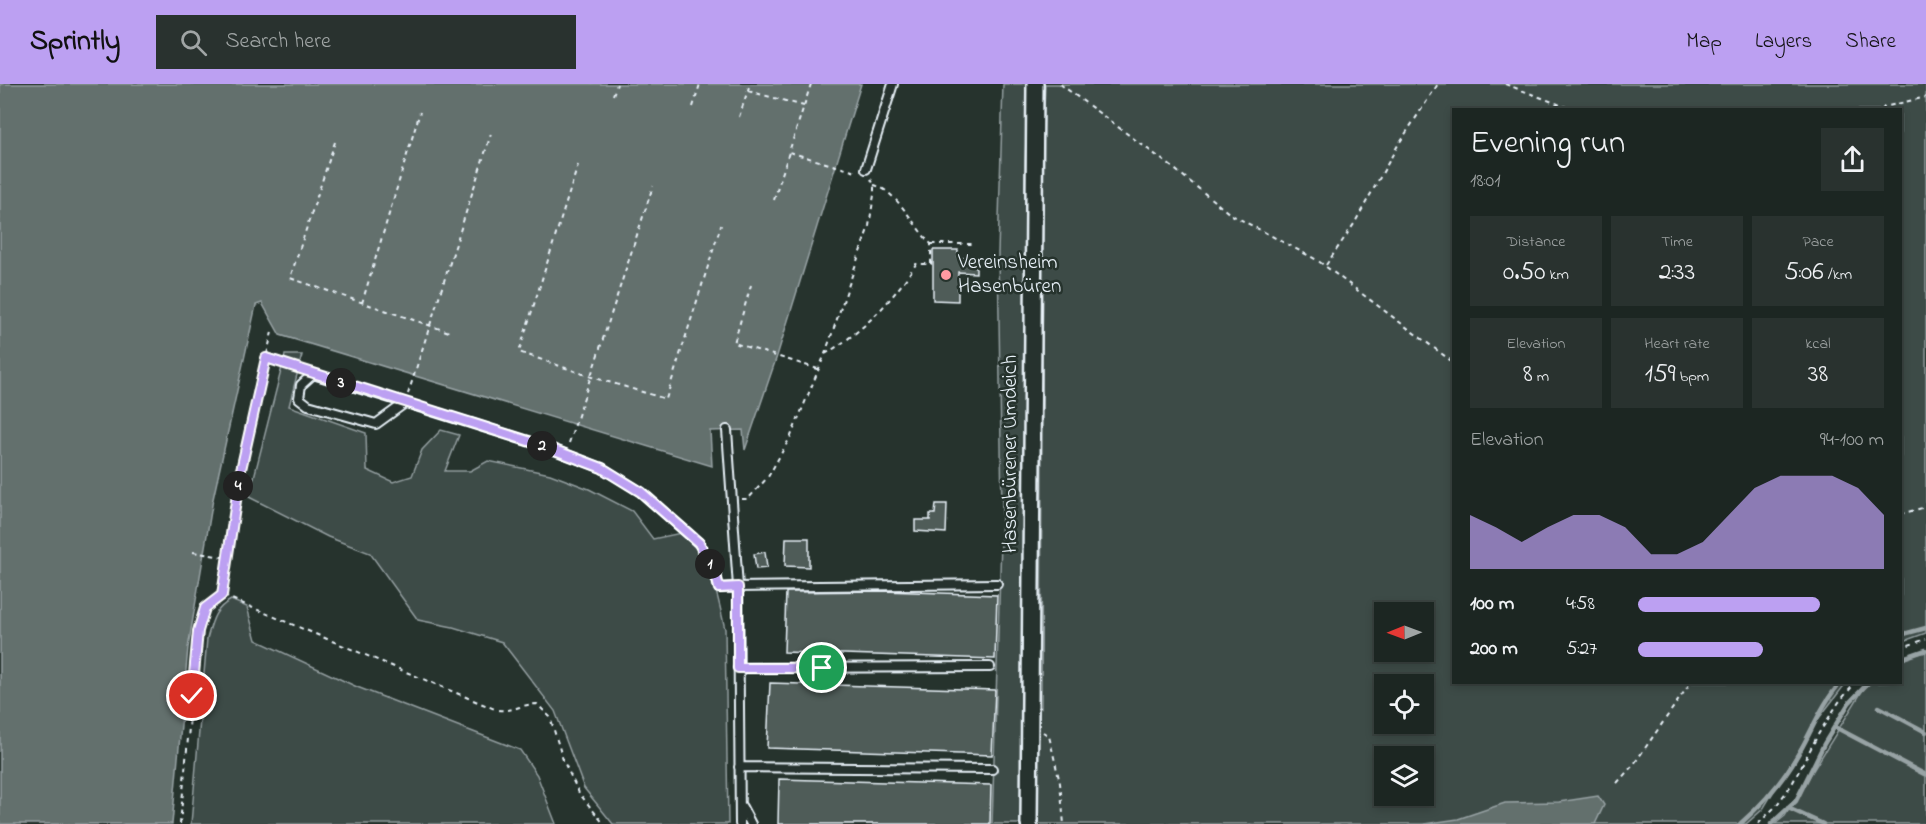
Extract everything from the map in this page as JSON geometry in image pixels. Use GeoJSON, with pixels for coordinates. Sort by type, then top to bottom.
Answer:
{"type":"FeatureCollection","features":[{"type":"Feature","properties":{"kind":"street","name":"Hasenbürener Umdeich"},"geometry":{"type":"LineString","coordinates":[[1029,824],[1035,84]]}},
{"type":"Feature","properties":{"kind":"lane"},"geometry":{"type":"LineString","coordinates":[[868,172],[892,84]]}},
{"type":"Feature","properties":{"kind":"lane"},"geometry":{"type":"LineString","coordinates":[[405,403],[376,424],[308,405],[299,398],[301,385],[313,374],[405,403],[565,454],[602,468],[641,492],[699,543],[716,575],[719,588],[997,584]]}},
{"type":"Feature","properties":{"kind":"lane"},"geometry":{"type":"LineString","coordinates":[[727,430],[738,587],[740,824]]}},
{"type":"Feature","properties":{"kind":"lane"},"geometry":{"type":"LineString","coordinates":[[738,668],[990,667]]}},
{"type":"Feature","properties":{"kind":"lane"},"geometry":{"type":"LineString","coordinates":[[739,766],[992,769]]}},
{"type":"Feature","properties":{"kind":"lane"},"geometry":{"type":"LineString","coordinates":[[740,803],[750,824]]}},
{"type":"Feature","properties":{"kind":"path"},"geometry":{"type":"LineString","coordinates":[[613,95],[616,84]]}},
{"type":"Feature","properties":{"kind":"path"},"geometry":{"type":"LineString","coordinates":[[693,107],[700,84]]}},
{"type":"Feature","properties":{"kind":"path"},"geometry":{"type":"LineString","coordinates":[[740,117],[750,84]]}},
{"type":"Feature","properties":{"kind":"path"},"geometry":{"type":"LineString","coordinates":[[774,200],[811,84]]}},
{"type":"Feature","properties":{"kind":"path"},"geometry":{"type":"LineString","coordinates":[[1060,84],[1172,167],[1230,214],[1325,266],[1452,361]]}},
{"type":"Feature","properties":{"kind":"path"},"geometry":{"type":"LineString","coordinates":[[1325,266],[1354,224],[1398,146],[1438,84]]}},
{"type":"Feature","properties":{"kind":"path"},"geometry":{"type":"LineString","coordinates":[[1504,84],[1569,108]]}},
{"type":"Feature","properties":{"kind":"path"},"geometry":{"type":"LineString","coordinates":[[748,91],[804,106]]}},
{"type":"Feature","properties":{"kind":"path"},"geometry":{"type":"LineString","coordinates":[[1883,108],[1926,98]]}},
{"type":"Feature","properties":{"kind":"path"},"geometry":{"type":"LineString","coordinates":[[362,303],[420,112]]}},
{"type":"Feature","properties":{"kind":"path"},"geometry":{"type":"LineString","coordinates":[[405,403],[491,134]]}},
{"type":"Feature","properties":{"kind":"path"},"geometry":{"type":"LineString","coordinates":[[335,142],[290,278],[452,333]]}},
{"type":"Feature","properties":{"kind":"path"},"geometry":{"type":"LineString","coordinates":[[731,500],[748,499],[768,477],[790,436],[825,354],[869,226],[874,185],[868,172],[789,152]]}},
{"type":"Feature","properties":{"kind":"path"},"geometry":{"type":"LineString","coordinates":[[578,165],[519,352],[666,399],[721,225]]}},
{"type":"Feature","properties":{"kind":"path"},"geometry":{"type":"LineString","coordinates":[[825,354],[847,341],[879,313],[899,291],[916,264],[931,264],[931,244],[882,187],[874,185]]}},
{"type":"Feature","properties":{"kind":"path"},"geometry":{"type":"LineString","coordinates":[[565,454],[653,186]]}},
{"type":"Feature","properties":{"kind":"path"},"geometry":{"type":"LineString","coordinates":[[931,244],[975,244]]}},
{"type":"Feature","properties":{"kind":"path"},"geometry":{"type":"LineString","coordinates":[[751,285],[734,343],[818,369]]}},
{"type":"Feature","properties":{"kind":"path"},"geometry":{"type":"LineString","coordinates":[[180,824],[198,631],[205,608],[222,595],[240,474],[272,332]]}},
{"type":"Feature","properties":{"kind":"path"},"geometry":{"type":"LineString","coordinates":[[266,358],[313,374]]}},
{"type":"Feature","properties":{"kind":"path"},"geometry":{"type":"LineString","coordinates":[[1902,513],[1926,507]]}},
{"type":"Feature","properties":{"kind":"path"},"geometry":{"type":"LineString","coordinates":[[193,552],[228,558]]}},
{"type":"Feature","properties":{"kind":"path"},"geometry":{"type":"LineString","coordinates":[[222,595],[497,710],[511,711],[526,704],[537,704],[550,717],[563,760],[579,793],[604,824]]}},
{"type":"Feature","properties":{"kind":"path"},"geometry":{"type":"LineString","coordinates":[[1902,647],[1925,641]]}},
{"type":"Feature","properties":{"kind":"path"},"geometry":{"type":"LineString","coordinates":[[1617,783],[1634,764],[1690,684]]}},
{"type":"Feature","properties":{"kind":"path"},"geometry":{"type":"LineString","coordinates":[[1758,824],[1776,806],[1792,784],[1819,733],[1839,702],[1854,684]]}},
{"type":"Feature","properties":{"kind":"path"},"geometry":{"type":"LineString","coordinates":[[1031,723],[1049,736],[1060,783],[1064,824]]}},
{"type":"Feature","properties":{"kind":"shaded area"},"geometry":{"type":"Polygon","coordinates":[[[0,84],[861,84],[777,356],[745,450],[743,430],[710,431],[712,466],[280,335],[262,303],[256,305],[213,499],[188,648],[172,824],[0,824],[0,84]]]}},
{"type":"Feature","properties":{"kind":"shaded area"},"geometry":{"type":"Polygon","coordinates":[[[1003,84],[1028,84],[1025,164],[1024,693],[1041,708],[1045,84],[1926,84],[1926,633],[1902,642],[1902,108],[1452,108],[1452,684],[1845,684],[1816,722],[1763,809],[1746,824],[992,824],[1002,510],[998,253],[1003,84]]]}},
{"type":"Feature","properties":{"kind":"shaded area"},"geometry":{"type":"Polygon","coordinates":[[[285,355],[302,355],[289,406],[366,433],[367,470],[393,482],[412,476],[422,450],[441,430],[459,435],[445,471],[470,471],[488,461],[550,474],[589,489],[632,511],[653,539],[681,533],[694,546],[704,560],[712,578],[725,629],[728,824],[613,824],[584,788],[555,711],[502,642],[453,627],[418,620],[370,553],[328,537],[249,497],[285,355]]]}},
{"type":"Feature","properties":{"kind":"shaded area"},"geometry":{"type":"Polygon","coordinates":[[[231,600],[247,607],[256,640],[357,687],[520,750],[537,775],[556,824],[191,824],[207,639],[217,612],[231,600]]]}},
{"type":"Feature","properties":{"kind":"shaded area"},"geometry":{"type":"Polygon","coordinates":[[[1926,652],[1926,824],[1775,824],[1785,816],[1864,688],[1870,684],[1902,684],[1902,661],[1909,656],[1926,652]]]}},
{"type":"Feature","properties":{"kind":"shaded area"},"geometry":{"type":"Polygon","coordinates":[[[1598,796],[1604,805],[1595,824],[1424,824],[1458,819],[1505,803],[1559,802],[1598,796]]]}},
{"type":"Feature","properties":{"kind":"building","name":"Vereinsheim Hasenbüren"},"geometry":{"type":"Polygon","coordinates":[[[933,250],[958,250],[958,258],[976,258],[976,273],[958,272],[958,301],[933,300],[933,250]]]}},
{"type":"Feature","properties":{"kind":"building"},"geometry":{"type":"Polygon","coordinates":[[[936,504],[947,504],[946,533],[915,531],[915,520],[930,520],[930,514],[935,514],[936,504]]]}},
{"type":"Feature","properties":{"kind":"building"},"geometry":{"type":"Polygon","coordinates":[[[786,538],[809,538],[809,567],[785,566],[786,538]]]}},
{"type":"Feature","properties":{"kind":"building"},"geometry":{"type":"Polygon","coordinates":[[[765,552],[767,568],[756,569],[754,554],[765,552]]]}},
{"type":"Feature","properties":{"kind":"building"},"geometry":{"type":"Polygon","coordinates":[[[884,591],[997,595],[995,659],[784,652],[786,592],[884,591]]]}},
{"type":"Feature","properties":{"kind":"building"},"geometry":{"type":"Polygon","coordinates":[[[770,683],[995,690],[992,755],[767,748],[770,683]]]}},
{"type":"Feature","properties":{"kind":"building"},"geometry":{"type":"Polygon","coordinates":[[[779,779],[991,785],[990,824],[778,824],[779,779]]]}},
{"type":"Feature","properties":{"kind":"waterway"},"geometry":{"type":"LineString","coordinates":[[1902,634],[1926,628]]}},
{"type":"Feature","properties":{"kind":"waterway"},"geometry":{"type":"LineString","coordinates":[[1902,658],[1926,650]]}},
{"type":"Feature","properties":{"kind":"waterway"},"geometry":{"type":"LineString","coordinates":[[1740,824],[1781,781],[1840,684]]}},
{"type":"Feature","properties":{"kind":"waterway"},"geometry":{"type":"LineString","coordinates":[[1771,824],[1796,801],[1824,744],[1849,703],[1867,684]]}},
{"type":"Feature","properties":{"kind":"waterway"},"geometry":{"type":"LineString","coordinates":[[1879,707],[1926,732]]}},
{"type":"Feature","properties":{"kind":"waterway"},"geometry":{"type":"LineString","coordinates":[[1835,727],[1926,775]]}},
{"type":"Feature","properties":{"kind":"waterway"},"geometry":{"type":"LineString","coordinates":[[1788,808],[1823,824]]}},
{"type":"Feature","properties":{"kind":"place","name":"Vereinsheim Hasenbüren"},"geometry":{"type":"Point","coordinates":[946,275]}},
{"type":"Feature","properties":{"kind":"route"},"geometry":{"type":"LineString","coordinates":[[192,696],[198,631],[205,608],[222,595],[240,474],[266,358],[544,446],[602,468],[641,492],[699,543],[716,575],[719,588],[738,587],[738,668],[822,668]]}}]}
